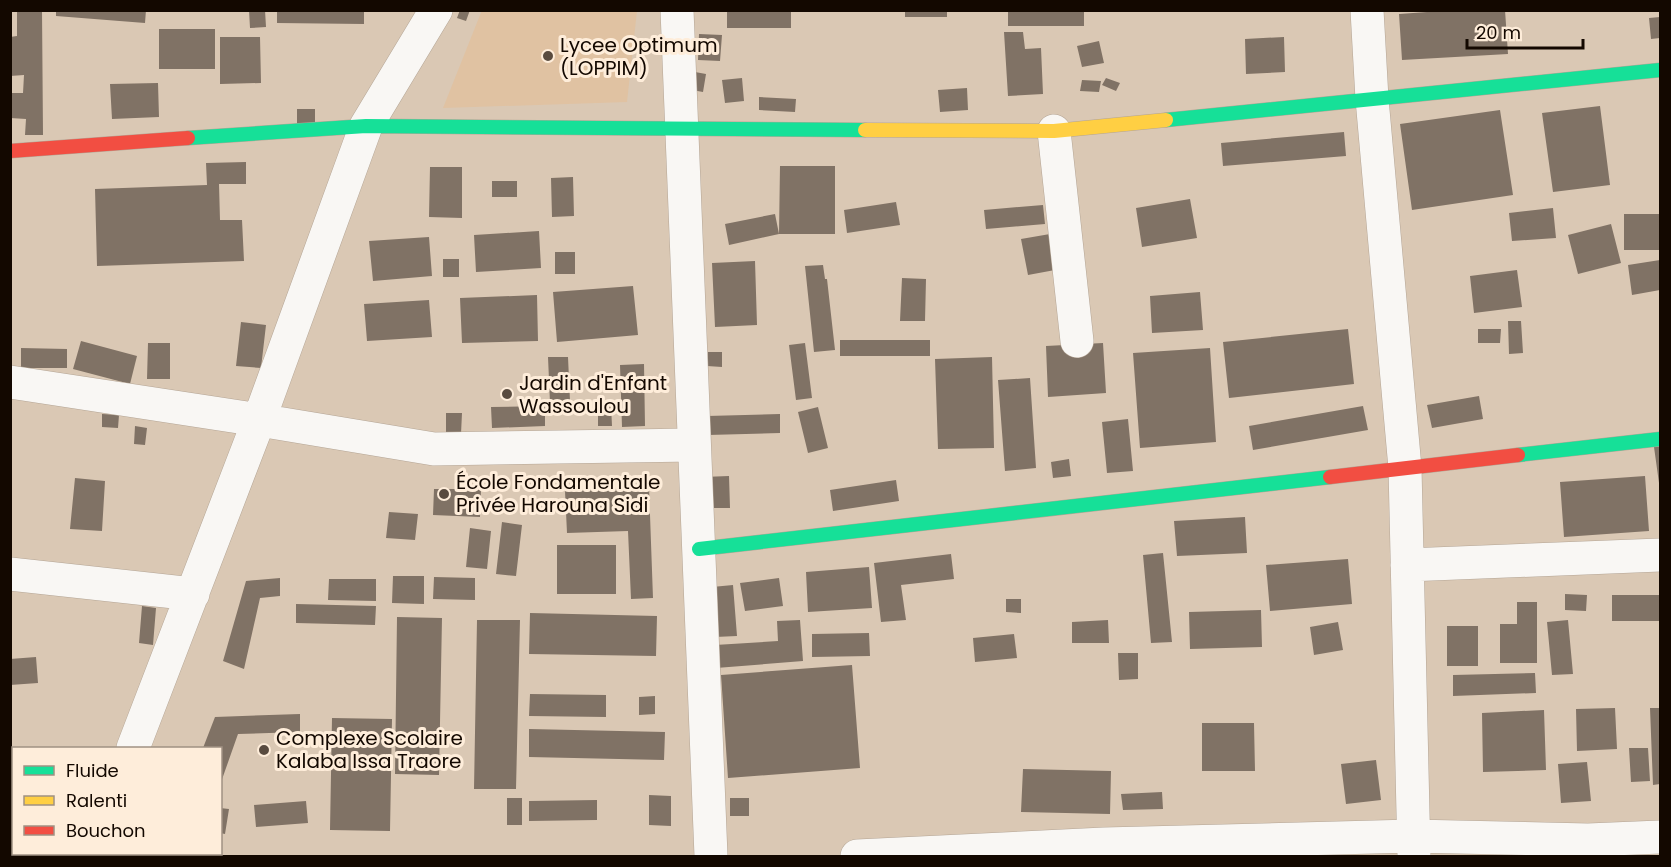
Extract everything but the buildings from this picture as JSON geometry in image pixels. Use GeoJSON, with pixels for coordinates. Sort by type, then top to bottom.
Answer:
{"type":"FeatureCollection","features":[{"type":"Feature","properties":{"kind":"street"},"geometry":{"type":"LineString","coordinates":[[134,747],[260,420],[366,126],[436,10]]}},
{"type":"Feature","properties":{"kind":"street"},"geometry":{"type":"LineString","coordinates":[[677,10],[711,856]]}},
{"type":"Feature","properties":{"kind":"street"},"geometry":{"type":"LineString","coordinates":[[1367,10],[1372,99],[1406,468],[1413,846]]}},
{"type":"Feature","properties":{"kind":"street"},"geometry":{"type":"LineString","coordinates":[[10,151],[366,126],[1054,131],[1660,70]]}},
{"type":"Feature","properties":{"kind":"street"},"geometry":{"type":"LineString","coordinates":[[1054,131],[1077,341]]}},
{"type":"Feature","properties":{"kind":"street"},"geometry":{"type":"LineString","coordinates":[[10,382],[260,420],[434,450],[694,445]]}},
{"type":"Feature","properties":{"kind":"street"},"geometry":{"type":"LineString","coordinates":[[699,549],[1660,439]]}},
{"type":"Feature","properties":{"kind":"street"},"geometry":{"type":"LineString","coordinates":[[1407,565],[1660,555]]}},
{"type":"Feature","properties":{"kind":"street"},"geometry":{"type":"LineString","coordinates":[[10,574],[193,594]]}},
{"type":"Feature","properties":{"kind":"street"},"geometry":{"type":"LineString","coordinates":[[857,856],[1413,846],[1660,837]]}},
{"type":"Feature","properties":{"kind":"street"},"geometry":{"type":"LineString","coordinates":[[93,855],[185,856]]}},
{"type":"Feature","properties":{"kind":"shaded area","name":"Lycee Optimum (LOPPIM)"},"geometry":{"type":"Polygon","coordinates":[[[482,10],[637,11],[627,102],[443,108],[482,10]]]}},
{"type":"Feature","properties":{"kind":"traffic: fast"},"geometry":{"type":"LineString","coordinates":[[1166,120],[1660,70]]}},
{"type":"Feature","properties":{"kind":"traffic: fast"},"geometry":{"type":"LineString","coordinates":[[188,138],[366,126],[865,130]]}},
{"type":"Feature","properties":{"kind":"traffic: fast"},"geometry":{"type":"LineString","coordinates":[[1518,455],[1660,439]]}},
{"type":"Feature","properties":{"kind":"traffic: fast"},"geometry":{"type":"LineString","coordinates":[[699,549],[1330,477]]}},
{"type":"Feature","properties":{"kind":"traffic: slow"},"geometry":{"type":"LineString","coordinates":[[865,130],[1054,131],[1166,120]]}},
{"type":"Feature","properties":{"kind":"traffic: jam"},"geometry":{"type":"LineString","coordinates":[[10,151],[188,138]]}},
{"type":"Feature","properties":{"kind":"traffic: jam"},"geometry":{"type":"LineString","coordinates":[[1330,477],[1518,455]]}},
{"type":"Feature","properties":{"kind":"place","name":"Lycee Optimum (LOPPIM)"},"geometry":{"type":"Point","coordinates":[548,56]}},
{"type":"Feature","properties":{"kind":"place","name":"Jardin d'Enfant Wassoulou"},"geometry":{"type":"Point","coordinates":[507,394]}},
{"type":"Feature","properties":{"kind":"place","name":"École Fondamentale Privée Harouna Sidi"},"geometry":{"type":"Point","coordinates":[444,494]}},
{"type":"Feature","properties":{"kind":"place","name":"Complexe Scolaire Kalaba Issa Traore"},"geometry":{"type":"Point","coordinates":[264,750]}}]}
